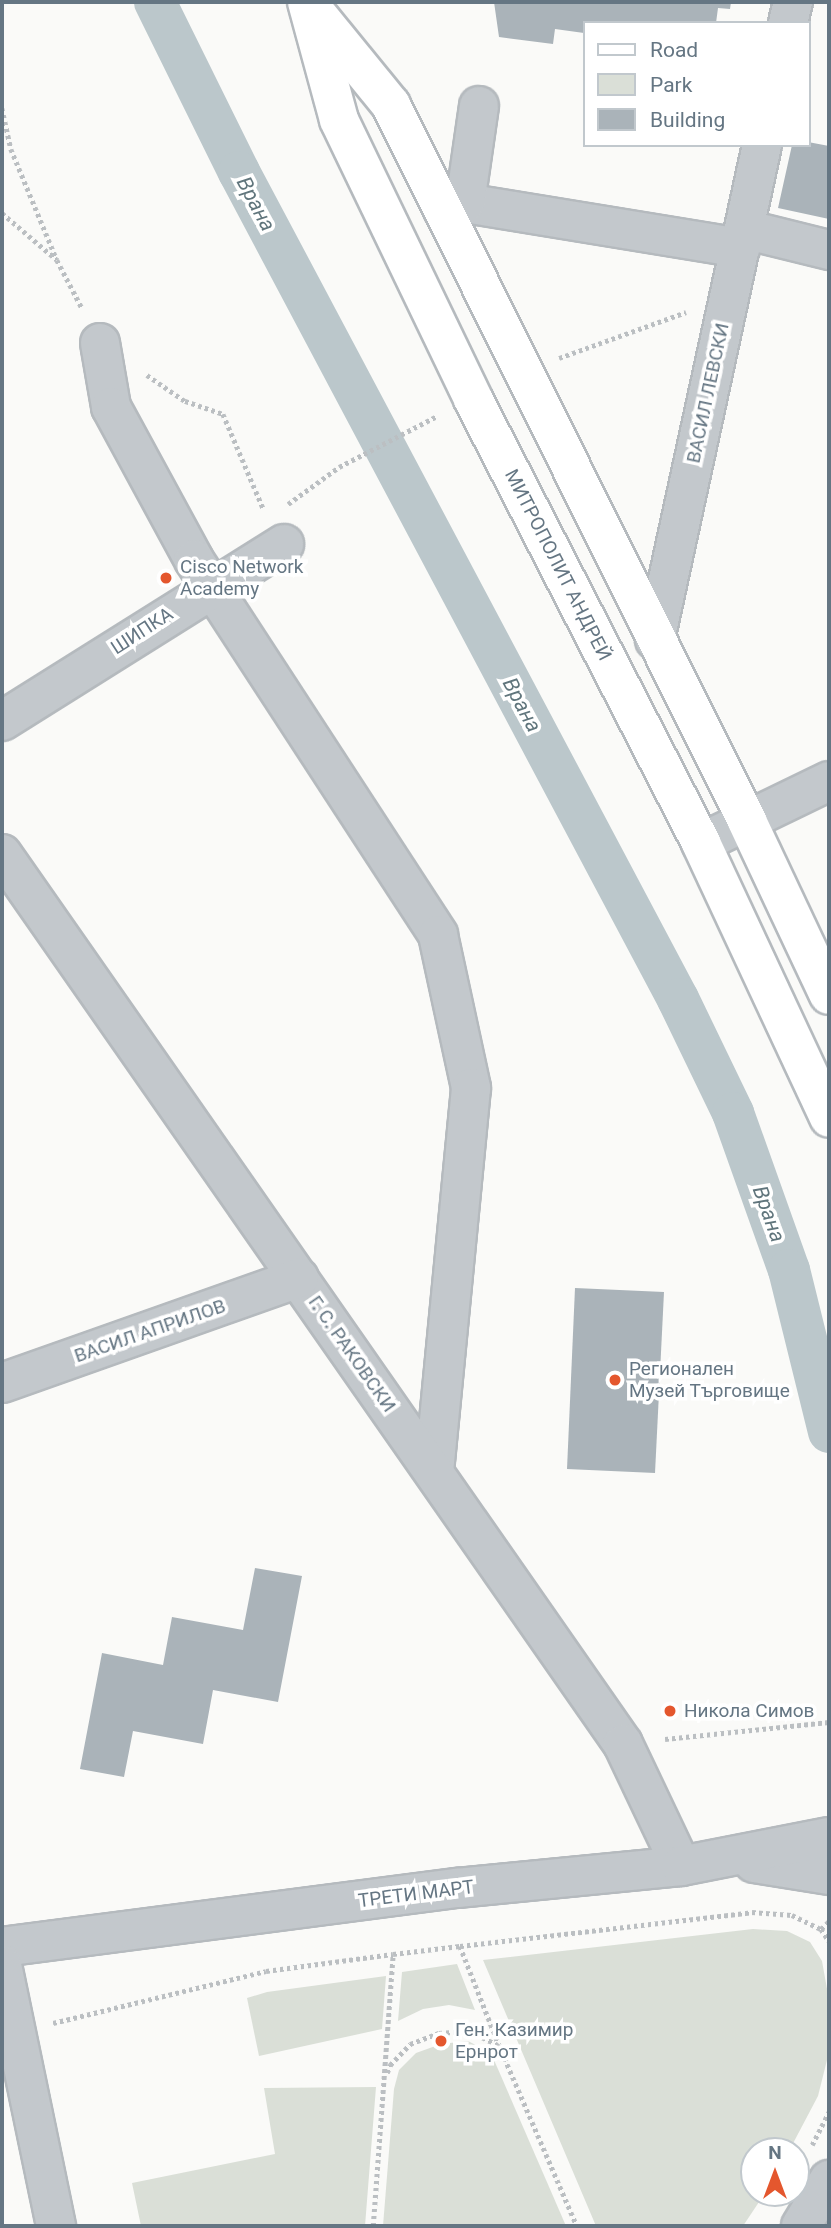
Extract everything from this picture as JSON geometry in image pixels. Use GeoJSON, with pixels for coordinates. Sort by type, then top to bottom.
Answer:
{"type":"FeatureCollection","features":[{"type":"Feature","properties":{"kind":"main road","name":"МИТРОПОЛИТ АНДРЕЙ"},"geometry":{"type":"LineString","coordinates":[[307,3],[391,105],[454,206],[522,372],[747,821],[829,995]]}},
{"type":"Feature","properties":{"kind":"main road","name":"МИТРОПОЛИТ АНДРЕЙ"},"geometry":{"type":"LineString","coordinates":[[307,3],[339,120],[473,399],[701,843],[829,1118]]}},
{"type":"Feature","properties":{"kind":"street"},"geometry":{"type":"LineString","coordinates":[[788,21],[793,2]]}},
{"type":"Feature","properties":{"kind":"street"},"geometry":{"type":"LineString","coordinates":[[479,106],[454,206],[829,250]]}},
{"type":"Feature","properties":{"kind":"street","name":"ВАСИЛ ЛЕВСКИ"},"geometry":{"type":"LineString","coordinates":[[655,640],[762,147]]}},
{"type":"Feature","properties":{"kind":"street"},"geometry":{"type":"LineString","coordinates":[[100,343],[111,407],[211,587],[438,935],[471,1088],[434,1469]]}},
{"type":"Feature","properties":{"kind":"street","name":"ШИПКА"},"geometry":{"type":"LineString","coordinates":[[2,721],[211,587],[284,544]]}},
{"type":"Feature","properties":{"kind":"street"},"geometry":{"type":"LineString","coordinates":[[701,843],[829,782]]}},
{"type":"Feature","properties":{"kind":"street","name":"Г. С. РАКОВСКИ"},"geometry":{"type":"LineString","coordinates":[[2,853],[434,1469],[623,1744],[681,1866]]}},
{"type":"Feature","properties":{"kind":"street","name":"ВАСИЛ АПРИЛОВ"},"geometry":{"type":"LineString","coordinates":[[2,1383],[299,1278]]}},
{"type":"Feature","properties":{"kind":"street","name":"ТРЕТИ МАРТ"},"geometry":{"type":"LineString","coordinates":[[2,1947],[457,1888],[681,1866],[829,1838]]}},
{"type":"Feature","properties":{"kind":"street"},"geometry":{"type":"LineString","coordinates":[[725,1858],[829,1875]]}},
{"type":"Feature","properties":{"kind":"street"},"geometry":{"type":"LineString","coordinates":[[2,1965],[56,2226]]}},
{"type":"Feature","properties":{"kind":"street"},"geometry":{"type":"LineString","coordinates":[[801,2226],[829,2180]]}},
{"type":"Feature","properties":{"kind":"path"},"geometry":{"type":"LineString","coordinates":[[2,213],[57,260]]}},
{"type":"Feature","properties":{"kind":"path"},"geometry":{"type":"LineString","coordinates":[[522,372],[729,297]]}},
{"type":"Feature","properties":{"kind":"path"},"geometry":{"type":"LineString","coordinates":[[339,467],[419,425]]}},
{"type":"Feature","properties":{"kind":"path"},"geometry":{"type":"LineString","coordinates":[[623,1744],[829,1722]]}},
{"type":"Feature","properties":{"kind":"path"},"geometry":{"type":"LineString","coordinates":[[45,2025],[266,1971],[752,1912],[792,1915],[821,1929],[829,1941]]}},
{"type":"Feature","properties":{"kind":"path"},"geometry":{"type":"LineString","coordinates":[[821,1929],[829,1921]]}},
{"type":"Feature","properties":{"kind":"path"},"geometry":{"type":"LineString","coordinates":[[460,1946],[499,2045],[577,2226]]}},
{"type":"Feature","properties":{"kind":"path"},"geometry":{"type":"LineString","coordinates":[[373,2226],[393,1954]]}},
{"type":"Feature","properties":{"kind":"path"},"geometry":{"type":"LineString","coordinates":[[384,2087],[390,2065],[410,2044],[439,2034],[470,2031],[499,2045]]}},
{"type":"Feature","properties":{"kind":"green space"},"geometry":{"type":"Polygon","coordinates":[[[753,1929],[787,1931],[810,1942],[822,1961],[829,2000],[829,2052],[818,2096],[796,2137],[740,2137],[740,2207],[756,2207],[743,2226],[596,2226],[483,1960],[753,1929]]]}},
{"type":"Feature","properties":{"kind":"green space"},"geometry":{"type":"Polygon","coordinates":[[[457,1964],[475,2010],[449,2005],[423,2009],[398,2021],[402,1972],[457,1964]]]}},
{"type":"Feature","properties":{"kind":"green space"},"geometry":{"type":"Polygon","coordinates":[[[386,1976],[382,2029],[259,2056],[247,1998],[267,1992],[386,1976]]]}},
{"type":"Feature","properties":{"kind":"green space"},"geometry":{"type":"Polygon","coordinates":[[[468,2041],[491,2053],[566,2226],[383,2226],[394,2089],[399,2070],[416,2053],[441,2044],[468,2041]]]}},
{"type":"Feature","properties":{"kind":"green space"},"geometry":{"type":"Polygon","coordinates":[[[376,2087],[365,2226],[141,2226],[132,2183],[275,2154],[264,2088],[376,2087]]]}},
{"type":"Feature","properties":{"kind":"building"},"geometry":{"type":"Polygon","coordinates":[[[494,2],[731,2],[730,9],[718,8],[716,21],[582,21],[582,33],[555,29],[553,44],[499,37],[494,2]]]}},
{"type":"Feature","properties":{"kind":"building"},"geometry":{"type":"Polygon","coordinates":[[[810,142],[829,146],[829,219],[778,208],[792,147],[810,147],[810,142]]]}},
{"type":"Feature","properties":{"kind":"building","name":"Регионален Музей Търговище"},"geometry":{"type":"Polygon","coordinates":[[[575,1288],[664,1292],[655,1473],[567,1469],[575,1288]]]}},
{"type":"Feature","properties":{"kind":"building"},"geometry":{"type":"Polygon","coordinates":[[[255,1568],[302,1576],[278,1702],[213,1690],[203,1744],[133,1731],[124,1777],[80,1769],[102,1653],[163,1665],[172,1617],[243,1630],[255,1568]]]}},
{"type":"Feature","properties":{"kind":"waterway","name":"Врана"},"geometry":{"type":"LineString","coordinates":[[155,2],[239,172],[678,999],[733,1113],[789,1270],[829,1432]]}},
{"type":"Feature","properties":{"kind":"place","name":"Cisco Network Academy"},"geometry":{"type":"Point","coordinates":[166,578]}},
{"type":"Feature","properties":{"kind":"place","name":"Регионален Музей Търговище"},"geometry":{"type":"Point","coordinates":[615,1380]}},
{"type":"Feature","properties":{"kind":"place","name":"Никола Симов"},"geometry":{"type":"Point","coordinates":[670,1711]}},
{"type":"Feature","properties":{"kind":"place","name":"Ген. Казимир Ернрот"},"geometry":{"type":"Point","coordinates":[441,2041]}}]}
